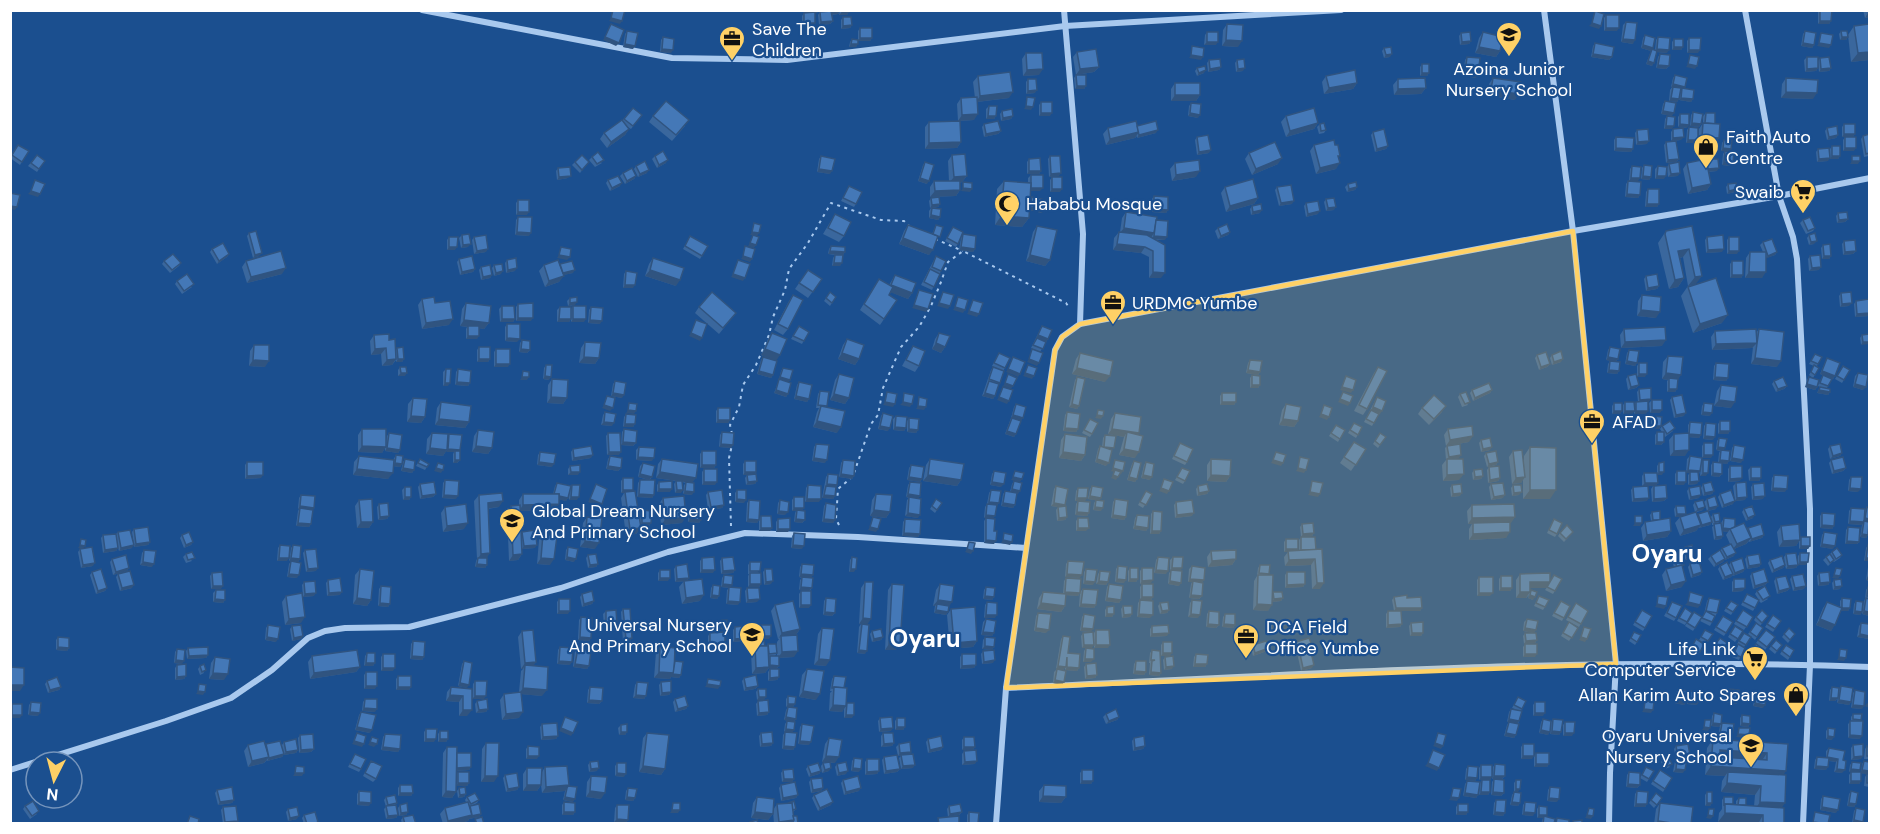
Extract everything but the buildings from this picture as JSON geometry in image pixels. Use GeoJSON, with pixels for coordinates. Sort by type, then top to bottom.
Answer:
{"type":"FeatureCollection","features":[{"type":"Feature","properties":{"kind":"street"},"geometry":{"type":"LineString","coordinates":[[422,10],[672,58],[787,60],[1065,26],[1341,10]]}},
{"type":"Feature","properties":{"kind":"street"},"geometry":{"type":"LineString","coordinates":[[1064,10],[1083,234],[1080,324]]}},
{"type":"Feature","properties":{"kind":"street"},"geometry":{"type":"LineString","coordinates":[[1544,10],[1573,231],[1616,664],[1609,824]]}},
{"type":"Feature","properties":{"kind":"street"},"geometry":{"type":"LineString","coordinates":[[1745,10],[1779,196],[1793,237],[1797,259],[1810,509],[1810,665],[1803,824]]}},
{"type":"Feature","properties":{"kind":"street"},"geometry":{"type":"LineString","coordinates":[[996,824],[1006,688],[1055,350],[1062,337],[1080,324],[1869,178]]}},
{"type":"Feature","properties":{"kind":"street"},"geometry":{"type":"LineString","coordinates":[[10,770],[231,698],[272,670],[309,638],[325,631],[345,628],[409,627],[561,588],[668,552],[745,533],[844,536],[1026,548]]}},
{"type":"Feature","properties":{"kind":"street"},"geometry":{"type":"LineString","coordinates":[[1006,688],[1365,672],[1616,664],[1869,667]]}},
{"type":"Feature","properties":{"kind":"path"},"geometry":{"type":"LineString","coordinates":[[732,536],[729,458],[733,441],[730,425],[739,407],[743,385],[756,365],[769,335],[773,317],[785,290],[789,269],[808,243],[831,203],[880,220],[904,221],[913,230]]}},
{"type":"Feature","properties":{"kind":"path"},"geometry":{"type":"LineString","coordinates":[[933,238],[1066,303],[1080,324]]}},
{"type":"Feature","properties":{"kind":"path"},"geometry":{"type":"LineString","coordinates":[[844,536],[836,519],[838,489],[853,476],[871,424],[878,415],[883,388],[901,347],[919,327],[931,306],[948,262],[963,251]]}},
{"type":"Feature","properties":{"kind":"highlighted area"},"geometry":{"type":"Polygon","coordinates":[[[1573,231],[1616,664],[1006,688],[1055,350],[1062,337],[1080,324],[1573,231]]]}},
{"type":"Feature","properties":{"kind":"place","name":"Azoina Junior Nursery School"},"geometry":{"type":"Point","coordinates":[1509,58]}},
{"type":"Feature","properties":{"kind":"place","name":"Save The Children"},"geometry":{"type":"Point","coordinates":[732,62]}},
{"type":"Feature","properties":{"kind":"place","name":"Faith Auto Centre"},"geometry":{"type":"Point","coordinates":[1706,170]}},
{"type":"Feature","properties":{"kind":"place","name":"Swaib"},"geometry":{"type":"Point","coordinates":[1803,215]}},
{"type":"Feature","properties":{"kind":"place","name":"Hababu Mosque"},"geometry":{"type":"Point","coordinates":[1007,227]}},
{"type":"Feature","properties":{"kind":"place","name":"URDMC Yumbe"},"geometry":{"type":"Point","coordinates":[1113,326]}},
{"type":"Feature","properties":{"kind":"place","name":"AFAD"},"geometry":{"type":"Point","coordinates":[1592,445]}},
{"type":"Feature","properties":{"kind":"place","name":"Global Dream Nursery And Primary School"},"geometry":{"type":"Point","coordinates":[512,544]}},
{"type":"Feature","properties":{"kind":"place","name":"Universal Nursery And Primary School"},"geometry":{"type":"Point","coordinates":[752,658]}},
{"type":"Feature","properties":{"kind":"place","name":"DCA Field Office Yumbe"},"geometry":{"type":"Point","coordinates":[1246,660]}},
{"type":"Feature","properties":{"kind":"place","name":"Life Link Computer Service"},"geometry":{"type":"Point","coordinates":[1755,682]}},
{"type":"Feature","properties":{"kind":"place","name":"Allan Karim Auto Spares"},"geometry":{"type":"Point","coordinates":[1796,718]}},
{"type":"Feature","properties":{"kind":"place","name":"Oyaru Universal Nursery School"},"geometry":{"type":"Point","coordinates":[1751,769]}},
{"type":"Feature","properties":{"kind":"district","name":"Oyaru"},"geometry":{"type":"Point","coordinates":[1667,553]}},
{"type":"Feature","properties":{"kind":"district","name":"Oyaru"},"geometry":{"type":"Point","coordinates":[925,638]}}]}
